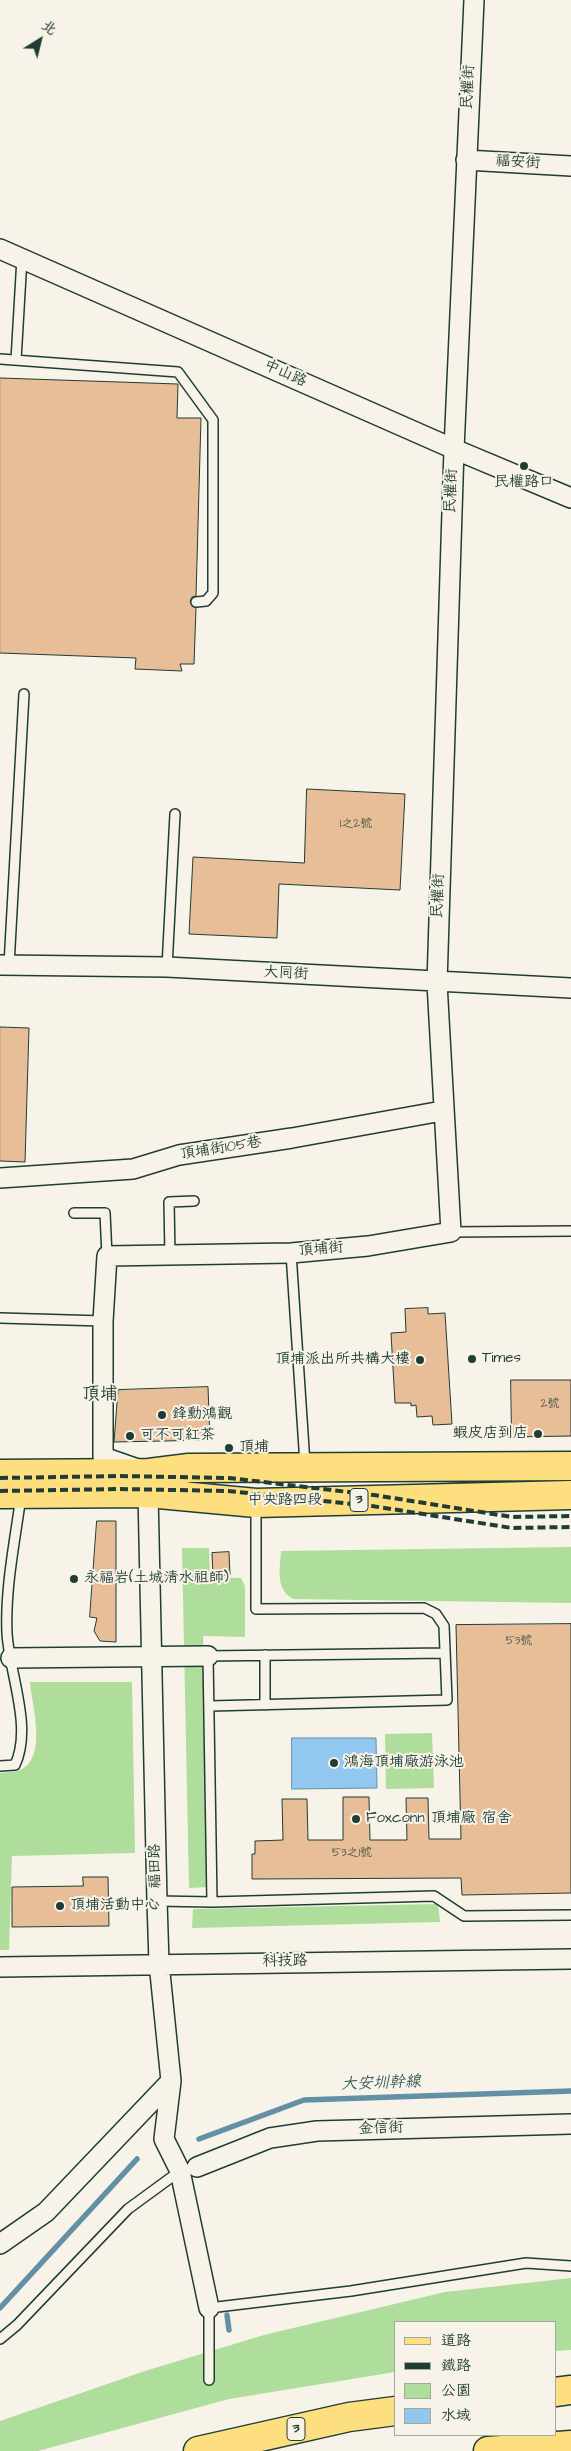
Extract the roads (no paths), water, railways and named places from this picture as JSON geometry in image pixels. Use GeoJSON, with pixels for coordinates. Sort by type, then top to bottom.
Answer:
{"type":"FeatureCollection","features":[{"type":"Feature","properties":{"kind":"main road","name":"中央路四段"},"geometry":{"type":"LineString","coordinates":[[11,1494],[149,1483],[190,1468],[571,1466]]}},
{"type":"Feature","properties":{"kind":"main road","name":"中央路四段"},"geometry":{"type":"LineString","coordinates":[[0,1474],[149,1483],[256,1503],[571,1495]]}},
{"type":"Feature","properties":{"kind":"main road"},"geometry":{"type":"LineString","coordinates":[[556,2392],[571,2390]]}},
{"type":"Feature","properties":{"kind":"main road","name":"3"},"geometry":{"type":"LineString","coordinates":[[198,2451],[349,2417],[394,2412]]}},
{"type":"Feature","properties":{"kind":"main road"},"geometry":{"type":"LineString","coordinates":[[488,2451],[571,2444]]}},
{"type":"Feature","properties":{"kind":"street","name":"民權街"},"geometry":{"type":"LineString","coordinates":[[437,983],[454,449],[474,0]]}},
{"type":"Feature","properties":{"kind":"street","name":"福安街"},"geometry":{"type":"LineString","coordinates":[[466,160],[571,166]]}},
{"type":"Feature","properties":{"kind":"street","name":"中山路"},"geometry":{"type":"LineString","coordinates":[[0,249],[454,449],[571,498]]}},
{"type":"Feature","properties":{"kind":"street","name":"大同街"},"geometry":{"type":"LineString","coordinates":[[4,965],[167,967],[437,983],[571,988]]}},
{"type":"Feature","properties":{"kind":"street"},"geometry":{"type":"LineString","coordinates":[[437,983],[442,1111],[451,1232]]}},
{"type":"Feature","properties":{"kind":"street","name":"頂埔街105巷"},"geometry":{"type":"LineString","coordinates":[[0,1178],[132,1169],[179,1155],[292,1138],[442,1111]]}},
{"type":"Feature","properties":{"kind":"street","name":"頂埔街"},"geometry":{"type":"LineString","coordinates":[[107,1256],[291,1253],[368,1246],[451,1232]]}},
{"type":"Feature","properties":{"kind":"street"},"geometry":{"type":"LineString","coordinates":[[107,1256],[102,1321],[103,1457],[149,1483]]}},
{"type":"Feature","properties":{"kind":"street","name":"福田路"},"geometry":{"type":"LineString","coordinates":[[149,1483],[159,1963],[171,2081]]}},
{"type":"Feature","properties":{"kind":"street"},"geometry":{"type":"LineString","coordinates":[[5,1658],[208,1656]]}},
{"type":"Feature","properties":{"kind":"street","name":"科技路"},"geometry":{"type":"LineString","coordinates":[[0,1967],[159,1963],[571,1959]]}},
{"type":"Feature","properties":{"kind":"street"},"geometry":{"type":"LineString","coordinates":[[171,2081],[164,2139],[189,2169],[209,2308]]}},
{"type":"Feature","properties":{"kind":"street"},"geometry":{"type":"LineString","coordinates":[[0,2244],[46,2212],[171,2081]]}},
{"type":"Feature","properties":{"kind":"street","name":"金信街"},"geometry":{"type":"LineString","coordinates":[[189,2169],[270,2138],[317,2131],[571,2124]]}},
{"type":"Feature","properties":{"kind":"lane"},"geometry":{"type":"LineString","coordinates":[[16,360],[22,258]]}},
{"type":"Feature","properties":{"kind":"lane"},"geometry":{"type":"LineString","coordinates":[[0,359],[178,372],[183,378],[213,420],[213,593],[206,601],[196,602]]}},
{"type":"Feature","properties":{"kind":"lane"},"geometry":{"type":"LineString","coordinates":[[4,965],[24,694]]}},
{"type":"Feature","properties":{"kind":"lane"},"geometry":{"type":"LineString","coordinates":[[167,967],[175,814]]}},
{"type":"Feature","properties":{"kind":"lane"},"geometry":{"type":"LineString","coordinates":[[170,1255],[169,1202],[194,1201]]}},
{"type":"Feature","properties":{"kind":"lane"},"geometry":{"type":"LineString","coordinates":[[74,1213],[106,1214],[107,1256]]}},
{"type":"Feature","properties":{"kind":"lane"},"geometry":{"type":"LineString","coordinates":[[451,1232],[571,1231]]}},
{"type":"Feature","properties":{"kind":"lane"},"geometry":{"type":"LineString","coordinates":[[291,1253],[305,1467]]}},
{"type":"Feature","properties":{"kind":"lane"},"geometry":{"type":"LineString","coordinates":[[0,1318],[102,1321]]}},
{"type":"Feature","properties":{"kind":"lane"},"geometry":{"type":"LineString","coordinates":[[0,1766],[15,1764],[20,1754],[22,1727],[5,1658],[7,1634],[4,1601],[11,1494]]}},
{"type":"Feature","properties":{"kind":"lane"},"geometry":{"type":"LineString","coordinates":[[210,1706],[447,1700],[444,1626],[436,1614],[424,1608],[256,1609],[256,1503]]}},
{"type":"Feature","properties":{"kind":"lane"},"geometry":{"type":"LineString","coordinates":[[212,1902],[208,1656],[445,1653]]}},
{"type":"Feature","properties":{"kind":"lane"},"geometry":{"type":"LineString","coordinates":[[264,1656],[265,1705]]}},
{"type":"Feature","properties":{"kind":"lane"},"geometry":{"type":"LineString","coordinates":[[157,1901],[212,1902],[434,1896],[464,1916],[571,1915]]}},
{"type":"Feature","properties":{"kind":"lane"},"geometry":{"type":"LineString","coordinates":[[0,2339],[17,2325],[128,2209],[189,2169]]}},
{"type":"Feature","properties":{"kind":"lane"},"geometry":{"type":"LineString","coordinates":[[209,2380],[209,2308],[351,2291],[526,2263],[571,2266]]}},
{"type":"Feature","properties":{"kind":"water","name":"鴻海頂埔廠游泳池"},"geometry":{"type":"Polygon","coordinates":[[[292,1738],[376,1738],[377,1788],[292,1789],[292,1738]]]}},
{"type":"Feature","properties":{"kind":"waterway","name":"大安圳幹線"},"geometry":{"type":"LineString","coordinates":[[199,2139],[304,2100],[571,2091]]}},
{"type":"Feature","properties":{"kind":"waterway","name":"大安圳幹線"},"geometry":{"type":"LineString","coordinates":[[0,2308],[137,2159]]}},
{"type":"Feature","properties":{"kind":"waterway"},"geometry":{"type":"LineString","coordinates":[[227,2315],[229,2330]]}},
{"type":"Feature","properties":{"kind":"railway"},"geometry":{"type":"LineString","coordinates":[[0,1478],[120,1476],[229,1478],[374,1495],[512,1517],[571,1516]]}},
{"type":"Feature","properties":{"kind":"railway"},"geometry":{"type":"LineString","coordinates":[[0,1491],[120,1489],[228,1491],[372,1506],[512,1528],[571,1527]]}},
{"type":"Feature","properties":{"kind":"place","name":"民權路口"},"geometry":{"type":"Point","coordinates":[524,466]}},
{"type":"Feature","properties":{"kind":"place","name":"Times"},"geometry":{"type":"Point","coordinates":[472,1359]}},
{"type":"Feature","properties":{"kind":"place","name":"頂埔派出所共構大樓"},"geometry":{"type":"Point","coordinates":[420,1360]}},
{"type":"Feature","properties":{"kind":"place","name":"鋒勳鴻觀"},"geometry":{"type":"Point","coordinates":[162,1415]}},
{"type":"Feature","properties":{"kind":"place","name":"蝦皮店到店"},"geometry":{"type":"Point","coordinates":[538,1434]}},
{"type":"Feature","properties":{"kind":"place","name":"可不可紅茶"},"geometry":{"type":"Point","coordinates":[130,1436]}},
{"type":"Feature","properties":{"kind":"place","name":"頂埔"},"geometry":{"type":"Point","coordinates":[229,1448]}},
{"type":"Feature","properties":{"kind":"place","name":"永福岩(土城清水祖師)"},"geometry":{"type":"Point","coordinates":[74,1579]}},
{"type":"Feature","properties":{"kind":"place","name":"鴻海頂埔廠游泳池"},"geometry":{"type":"Point","coordinates":[334,1763]}},
{"type":"Feature","properties":{"kind":"place","name":"Foxconn 頂埔廠 宿舍"},"geometry":{"type":"Point","coordinates":[356,1819]}},
{"type":"Feature","properties":{"kind":"place","name":"頂埔活動中心"},"geometry":{"type":"Point","coordinates":[60,1906]}},
{"type":"Feature","properties":{"kind":"district","name":"頂埔"},"geometry":{"type":"Point","coordinates":[100,1395]}}]}
